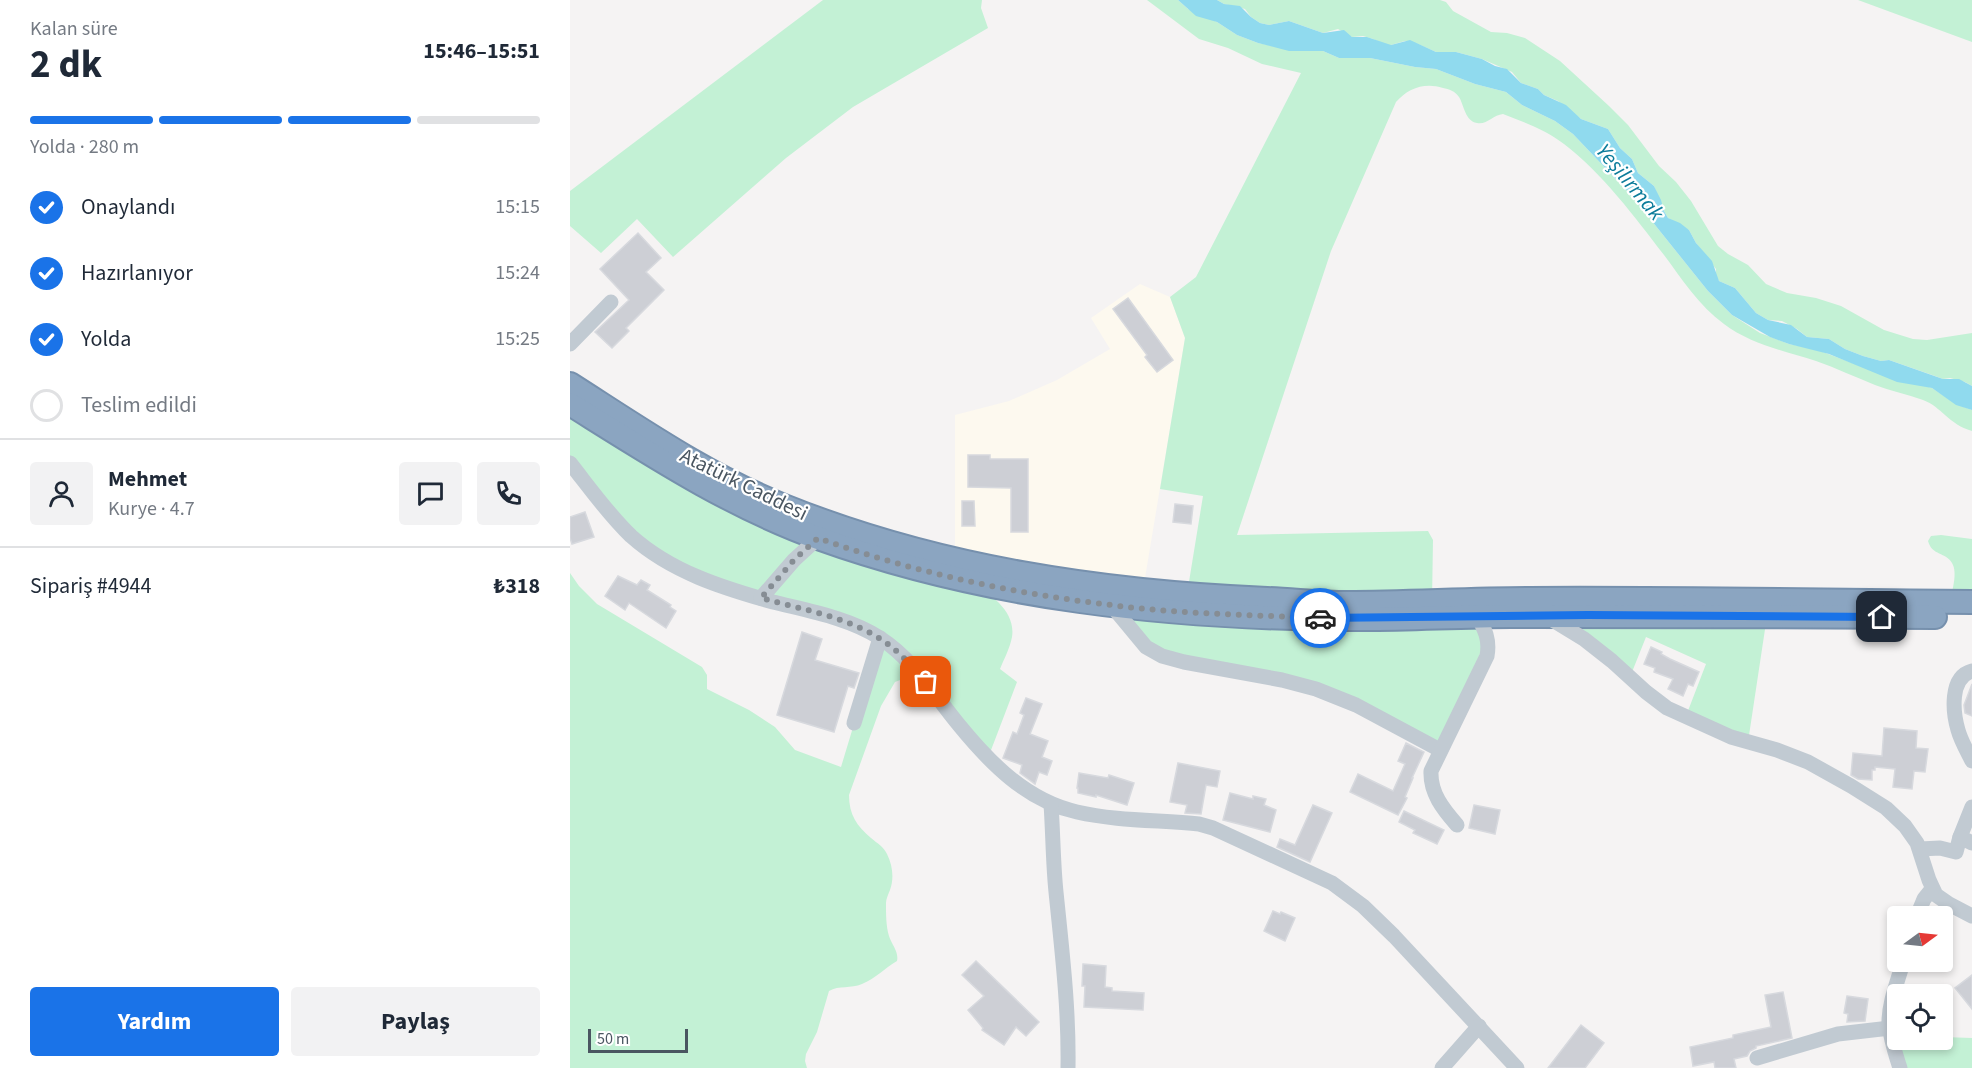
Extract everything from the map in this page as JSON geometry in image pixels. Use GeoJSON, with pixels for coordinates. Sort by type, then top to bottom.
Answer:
{"type":"FeatureCollection","features":[{"type":"Feature","properties":{"kind":"highway","name":"Atatürk Caddesi"},"geometry":{"type":"LineString","coordinates":[[570,384],[665,445],[781,505],[848,529],[923,551],[978,565],[1054,579],[1175,594],[1346,603],[1576,599],[1972,602]]}},
{"type":"Feature","properties":{"kind":"highway","name":"Atatürk Caddesi"},"geometry":{"type":"LineString","coordinates":[[570,404],[714,491],[774,521],[818,538],[920,569],[974,582],[1112,606],[1235,615],[1348,619],[1545,615],[1972,617]]}},
{"type":"Feature","properties":{"kind":"street"},"geometry":{"type":"LineString","coordinates":[[570,344],[611,302]]}},
{"type":"Feature","properties":{"kind":"street"},"geometry":{"type":"LineString","coordinates":[[570,463],[630,535],[686,572],[709,582],[837,619],[880,638],[902,655],[926,682],[980,751],[1001,771],[1051,804],[1077,812],[1109,817],[1199,824],[1213,828],[1332,883],[1363,906],[1517,1068]]}},
{"type":"Feature","properties":{"kind":"street"},"geometry":{"type":"LineString","coordinates":[[761,598],[794,560],[818,538]]}},
{"type":"Feature","properties":{"kind":"street"},"geometry":{"type":"LineString","coordinates":[[1112,606],[1146,647],[1162,656],[1316,689],[1356,705],[1440,750]]}},
{"type":"Feature","properties":{"kind":"street"},"geometry":{"type":"LineString","coordinates":[[1545,615],[1584,639],[1667,708],[1731,737],[1777,750],[1808,762],[1851,786],[1896,817],[1912,835],[1920,849],[1932,889],[1942,900],[1972,916]]}},
{"type":"Feature","properties":{"kind":"street"},"geometry":{"type":"LineString","coordinates":[[1457,825],[1442,808],[1431,783],[1431,771],[1487,656],[1489,646],[1487,637],[1477,616]]}},
{"type":"Feature","properties":{"kind":"street"},"geometry":{"type":"LineString","coordinates":[[854,723],[880,638]]}},
{"type":"Feature","properties":{"kind":"street"},"geometry":{"type":"LineString","coordinates":[[1972,671],[1961,677],[1954,701],[1957,729],[1972,761]]}},
{"type":"Feature","properties":{"kind":"street"},"geometry":{"type":"LineString","coordinates":[[1051,804],[1056,891],[1064,956],[1069,1032],[1068,1068]]}},
{"type":"Feature","properties":{"kind":"street"},"geometry":{"type":"LineString","coordinates":[[1920,849],[1940,848],[1956,852],[1966,840],[1972,807]]}},
{"type":"Feature","properties":{"kind":"street"},"geometry":{"type":"LineString","coordinates":[[1921,906],[1932,889]]}},
{"type":"Feature","properties":{"kind":"street"},"geometry":{"type":"LineString","coordinates":[[1442,1068],[1479,1026]]}},
{"type":"Feature","properties":{"kind":"street"},"geometry":{"type":"LineString","coordinates":[[1757,1058],[1838,1034],[1887,1028]]}},
{"type":"Feature","properties":{"kind":"street"},"geometry":{"type":"LineString","coordinates":[[1896,1050],[1900,1068]]}},
{"type":"Feature","properties":{"kind":"shaded area"},"geometry":{"type":"Polygon","coordinates":[[[1140,284],[1170,297],[1185,338],[1143,590],[955,559],[955,415],[1009,401],[1057,380],[1110,349],[1091,318],[1140,284]]]}},
{"type":"Feature","properties":{"kind":"green space"},"geometry":{"type":"Polygon","coordinates":[[[823,0],[982,0],[981,8],[988,28],[853,107],[786,158],[673,257],[637,219],[601,253],[570,226],[570,191],[823,0]]]}},
{"type":"Feature","properties":{"kind":"green space"},"geometry":{"type":"Polygon","coordinates":[[[1147,0],[1178,0],[1188,9],[1217,22],[1237,35],[1258,43],[1298,51],[1323,51],[1339,58],[1370,58],[1436,69],[1475,84],[1506,92],[1522,105],[1555,121],[1573,134],[1631,195],[1708,291],[1732,315],[1760,333],[1789,344],[1815,349],[1876,372],[1932,388],[1956,404],[1972,410],[1972,431],[1957,424],[1923,400],[1768,346],[1734,331],[1699,301],[1617,196],[1564,144],[1542,130],[1503,114],[1484,123],[1473,122],[1467,116],[1459,97],[1454,92],[1436,86],[1423,86],[1411,90],[1396,102],[1331,251],[1237,535],[1428,531],[1433,540],[1432,601],[1187,594],[1203,496],[1160,489],[1185,338],[1170,297],[1196,277],[1301,73],[1262,64],[1228,48],[1199,39],[1147,0]]]}},
{"type":"Feature","properties":{"kind":"green space"},"geometry":{"type":"Polygon","coordinates":[[[1217,0],[1440,0],[1446,2],[1453,11],[1491,32],[1525,38],[1560,61],[1628,125],[1659,166],[1691,201],[1718,246],[1748,265],[1766,284],[1787,293],[1816,298],[1841,306],[1884,330],[1913,339],[1927,340],[1972,333],[1972,386],[1950,378],[1943,379],[1889,360],[1881,361],[1863,356],[1829,339],[1807,337],[1782,321],[1768,320],[1756,313],[1735,288],[1719,281],[1716,269],[1689,230],[1668,218],[1654,186],[1638,173],[1632,159],[1620,148],[1608,129],[1581,119],[1538,89],[1521,83],[1512,72],[1482,59],[1456,52],[1436,52],[1405,41],[1386,45],[1363,36],[1352,37],[1338,29],[1323,33],[1289,21],[1269,25],[1260,23],[1245,9],[1217,0]]]}},
{"type":"Feature","properties":{"kind":"green space"},"geometry":{"type":"Polygon","coordinates":[[[1858,0],[1972,0],[1972,42],[1858,0]]]}},
{"type":"Feature","properties":{"kind":"green space"},"geometry":{"type":"Polygon","coordinates":[[[570,404],[974,582],[1001,605],[1010,619],[1012,637],[1000,669],[1017,682],[988,758],[926,682],[908,677],[895,682],[881,706],[849,795],[849,802],[858,824],[884,849],[891,863],[892,881],[886,901],[886,920],[897,961],[862,984],[829,991],[817,1032],[806,1054],[807,1068],[570,1068],[570,573],[597,604],[702,667],[707,675],[707,689],[749,710],[775,727],[795,750],[841,767],[880,638],[743,593],[648,549],[570,463],[570,404]]]}},
{"type":"Feature","properties":{"kind":"green space"},"geometry":{"type":"Polygon","coordinates":[[[1931,536],[1972,539],[1972,602],[1950,601],[1954,567],[1946,557],[1930,546],[1928,541],[1931,536]]]}},
{"type":"Feature","properties":{"kind":"green space"},"geometry":{"type":"Polygon","coordinates":[[[1112,606],[1477,616],[1487,637],[1440,750],[1356,705],[1162,656],[1112,606]]]}},
{"type":"Feature","properties":{"kind":"green space"},"geometry":{"type":"Polygon","coordinates":[[[1545,615],[1767,616],[1748,742],[1686,716],[1706,664],[1646,637],[1630,677],[1545,615]]]}},
{"type":"Feature","properties":{"kind":"green space"},"geometry":{"type":"Polygon","coordinates":[[[1953,1037],[1972,1038],[1972,1068],[1900,1068],[1896,1050],[1953,1050],[1953,1037]]]}},
{"type":"Feature","properties":{"kind":"water","name":"Yeşilırmak"},"geometry":{"type":"Polygon","coordinates":[[[1178,0],[1217,0],[1224,4],[1240,6],[1260,23],[1269,25],[1289,21],[1323,33],[1344,30],[1352,37],[1367,37],[1391,45],[1410,40],[1436,52],[1456,52],[1507,69],[1521,83],[1538,89],[1544,95],[1566,105],[1581,119],[1608,129],[1620,148],[1632,159],[1638,173],[1654,186],[1668,218],[1689,230],[1696,243],[1712,261],[1719,281],[1735,288],[1756,313],[1768,320],[1791,325],[1807,337],[1829,339],[1863,356],[1881,361],[1889,360],[1943,379],[1959,379],[1972,386],[1972,410],[1956,405],[1932,388],[1897,382],[1829,354],[1770,337],[1732,315],[1708,291],[1631,195],[1573,134],[1555,121],[1522,105],[1506,92],[1475,84],[1436,69],[1370,58],[1339,58],[1323,51],[1289,51],[1258,43],[1237,35],[1217,22],[1196,16],[1178,0]]]}},
{"type":"Feature","properties":{"kind":"building"},"geometry":{"type":"Polygon","coordinates":[[[638,233],[661,258],[646,272],[664,290],[626,328],[629,331],[612,348],[595,332],[629,300],[600,269],[638,233]]]}},
{"type":"Feature","properties":{"kind":"building"},"geometry":{"type":"Polygon","coordinates":[[[1128,298],[1173,360],[1157,372],[1113,309],[1128,298]]]}},
{"type":"Feature","properties":{"kind":"building"},"geometry":{"type":"Polygon","coordinates":[[[968,455],[990,455],[990,459],[1028,459],[1028,532],[1011,532],[1011,488],[968,487],[968,455]]]}},
{"type":"Feature","properties":{"kind":"building"},"geometry":{"type":"Polygon","coordinates":[[[962,501],[974,501],[975,526],[962,526],[962,501]]]}},
{"type":"Feature","properties":{"kind":"building"},"geometry":{"type":"Polygon","coordinates":[[[1175,504],[1193,506],[1191,524],[1173,522],[1175,504]]]}},
{"type":"Feature","properties":{"kind":"building"},"geometry":{"type":"Polygon","coordinates":[[[585,512],[594,537],[572,544],[570,517],[585,512]]]}},
{"type":"Feature","properties":{"kind":"building"},"geometry":{"type":"Polygon","coordinates":[[[618,576],[637,585],[641,580],[650,585],[647,590],[671,605],[670,607],[676,611],[666,628],[629,603],[625,610],[605,596],[618,576]]]}},
{"type":"Feature","properties":{"kind":"building"},"geometry":{"type":"Polygon","coordinates":[[[802,632],[822,639],[815,660],[859,673],[854,688],[848,686],[834,732],[777,715],[802,632]]]}},
{"type":"Feature","properties":{"kind":"building"},"geometry":{"type":"Polygon","coordinates":[[[1651,647],[1670,659],[1699,672],[1693,686],[1688,684],[1683,696],[1668,689],[1673,679],[1654,672],[1655,668],[1644,664],[1651,647]]]}},
{"type":"Feature","properties":{"kind":"building"},"geometry":{"type":"Polygon","coordinates":[[[1972,684],[1972,716],[1965,713],[1964,705],[1972,684]]]}},
{"type":"Feature","properties":{"kind":"building"},"geometry":{"type":"Polygon","coordinates":[[[1026,698],[1042,704],[1030,734],[1048,741],[1042,757],[1052,761],[1047,775],[1039,772],[1035,784],[1020,773],[1022,765],[1003,758],[1013,732],[1017,734],[1024,715],[1020,713],[1026,698]]]}},
{"type":"Feature","properties":{"kind":"building"},"geometry":{"type":"Polygon","coordinates":[[[1884,728],[1917,731],[1916,748],[1928,749],[1925,772],[1914,771],[1912,789],[1893,787],[1895,769],[1875,767],[1875,770],[1872,770],[1872,780],[1858,779],[1851,775],[1853,753],[1882,756],[1884,728]]]}},
{"type":"Feature","properties":{"kind":"building"},"geometry":{"type":"Polygon","coordinates":[[[1406,743],[1424,752],[1412,778],[1405,797],[1407,798],[1398,815],[1350,792],[1358,774],[1393,791],[1405,764],[1398,761],[1406,743]]]}},
{"type":"Feature","properties":{"kind":"building"},"geometry":{"type":"Polygon","coordinates":[[[1178,763],[1220,771],[1217,787],[1206,785],[1201,814],[1185,813],[1187,805],[1170,802],[1178,763]]]}},
{"type":"Feature","properties":{"kind":"building"},"geometry":{"type":"Polygon","coordinates":[[[1079,773],[1108,778],[1109,775],[1134,783],[1127,805],[1096,795],[1096,797],[1078,793],[1079,773]]]}},
{"type":"Feature","properties":{"kind":"building"},"geometry":{"type":"Polygon","coordinates":[[[1230,793],[1253,799],[1253,796],[1266,799],[1264,805],[1276,810],[1270,832],[1223,820],[1230,793]]]}},
{"type":"Feature","properties":{"kind":"building"},"geometry":{"type":"Polygon","coordinates":[[[1313,805],[1332,813],[1310,862],[1277,847],[1280,839],[1295,845],[1313,805]]]}},
{"type":"Feature","properties":{"kind":"building"},"geometry":{"type":"Polygon","coordinates":[[[1474,805],[1500,810],[1495,834],[1469,828],[1474,805]]]}},
{"type":"Feature","properties":{"kind":"building"},"geometry":{"type":"Polygon","coordinates":[[[1404,811],[1444,830],[1437,844],[1413,833],[1415,830],[1399,822],[1404,811]]]}},
{"type":"Feature","properties":{"kind":"building"},"geometry":{"type":"Polygon","coordinates":[[[1273,911],[1295,918],[1285,941],[1264,931],[1273,911]]]}},
{"type":"Feature","properties":{"kind":"building"},"geometry":{"type":"Polygon","coordinates":[[[976,961],[1039,1022],[1026,1036],[1016,1027],[1004,1045],[982,1030],[983,1028],[968,1010],[984,996],[962,975],[976,961]]]}},
{"type":"Feature","properties":{"kind":"building"},"geometry":{"type":"Polygon","coordinates":[[[1083,964],[1106,966],[1105,987],[1112,988],[1112,991],[1144,993],[1143,1010],[1084,1007],[1083,964]]]}},
{"type":"Feature","properties":{"kind":"building"},"geometry":{"type":"Polygon","coordinates":[[[1972,975],[1972,1009],[1955,988],[1972,975]]]}},
{"type":"Feature","properties":{"kind":"building"},"geometry":{"type":"Polygon","coordinates":[[[1783,992],[1792,1038],[1756,1046],[1747,1056],[1734,1059],[1736,1068],[1715,1068],[1714,1062],[1693,1066],[1690,1047],[1771,1027],[1765,995],[1783,992]]]}},
{"type":"Feature","properties":{"kind":"building"},"geometry":{"type":"Polygon","coordinates":[[[1847,996],[1868,999],[1865,1021],[1847,1022],[1848,1014],[1844,1013],[1847,996]]]}},
{"type":"Feature","properties":{"kind":"building"},"geometry":{"type":"Polygon","coordinates":[[[1581,1025],[1604,1043],[1585,1068],[1548,1068],[1581,1025]]]}},
{"type":"Feature","properties":{"kind":"way so far"},"geometry":{"type":"LineString","coordinates":[[926,682],[902,655],[880,638],[837,619],[761,598],[794,560],[818,538],[920,569],[1051,597],[1112,606],[1174,611],[1320,618]]}},
{"type":"Feature","properties":{"kind":"route"},"geometry":{"type":"LineString","coordinates":[[1320,618],[1588,615],[1882,617]]}}]}
